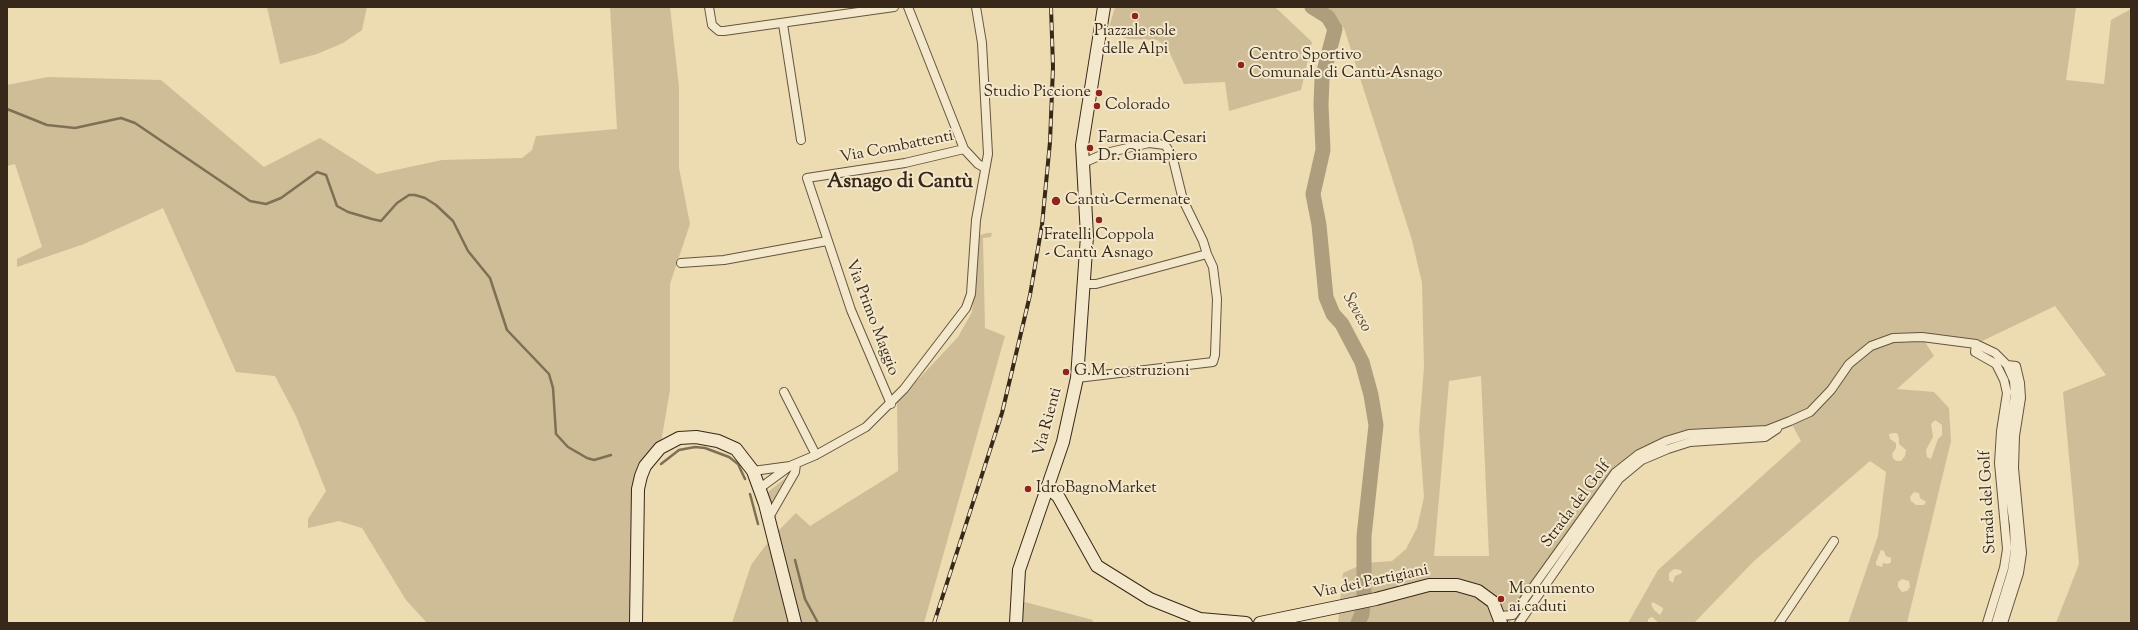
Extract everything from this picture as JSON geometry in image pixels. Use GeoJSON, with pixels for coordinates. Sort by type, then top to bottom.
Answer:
{"type":"FeatureCollection","features":[{"type":"Feature","properties":{"kind":"main road","name":"Via Rienti"},"geometry":{"type":"LineString","coordinates":[[1016,623],[1019,570],[1063,442],[1077,378],[1087,236],[1083,135],[1104,7]]}},
{"type":"Feature","properties":{"kind":"main road"},"geometry":{"type":"LineString","coordinates":[[636,623],[638,488],[645,466],[660,448],[680,438],[696,437],[718,441],[736,449],[753,471],[760,488],[795,623]]}},
{"type":"Feature","properties":{"kind":"main road"},"geometry":{"type":"LineString","coordinates":[[1047,487],[1058,496],[1097,566],[1150,599],[1200,619],[1246,623]]}},
{"type":"Feature","properties":{"kind":"main road","name":"Via dei Partigiani"},"geometry":{"type":"LineString","coordinates":[[1260,623],[1376,599],[1429,585],[1457,585],[1478,590],[1493,602],[1500,620]]}},
{"type":"Feature","properties":{"kind":"street"},"geometry":{"type":"LineString","coordinates":[[709,7],[712,25],[719,31],[783,24],[894,7]]}},
{"type":"Feature","properties":{"kind":"street"},"geometry":{"type":"LineString","coordinates":[[908,7],[964,149]]}},
{"type":"Feature","properties":{"kind":"street"},"geometry":{"type":"LineString","coordinates":[[760,488],[793,465],[816,455],[866,426],[891,404],[966,308],[971,294],[976,220],[988,154],[982,43],[976,7]]}},
{"type":"Feature","properties":{"kind":"street"},"geometry":{"type":"LineString","coordinates":[[783,24],[801,140]]}},
{"type":"Feature","properties":{"kind":"street"},"geometry":{"type":"LineString","coordinates":[[1077,378],[1213,362],[1216,355],[1216,299],[1213,266],[1203,241],[1183,200],[1172,155],[1165,145],[1149,143],[1106,152],[1083,163]]}},
{"type":"Feature","properties":{"kind":"street","name":"Via Combattenti"},"geometry":{"type":"LineString","coordinates":[[807,178],[905,163],[964,149],[978,164],[985,168]]}},
{"type":"Feature","properties":{"kind":"street","name":"Via Primo Maggio"},"geometry":{"type":"LineString","coordinates":[[807,178],[851,310],[891,404]]}},
{"type":"Feature","properties":{"kind":"street"},"geometry":{"type":"LineString","coordinates":[[681,263],[724,260],[827,241]]}},
{"type":"Feature","properties":{"kind":"street"},"geometry":{"type":"LineString","coordinates":[[1084,284],[1096,284],[1208,254]]}},
{"type":"Feature","properties":{"kind":"street","name":"Strada del Golf"},"geometry":{"type":"LineString","coordinates":[[1500,620],[1513,615],[1615,473],[1640,454],[1666,441],[1690,434],[1767,430],[1790,421],[1810,412],[1831,390],[1849,364],[1871,346],[1893,338],[1922,336],[1976,344],[1995,353],[2007,365],[2014,381],[2015,396],[2007,436],[2006,468],[2015,551],[2012,571],[1996,623]]}},
{"type":"Feature","properties":{"kind":"street","name":"Strada del Golf"},"geometry":{"type":"LineString","coordinates":[[1976,344],[1975,352],[1996,364],[2004,380],[2007,393],[2001,432],[1999,463],[2007,549],[2004,568],[1987,623]]}},
{"type":"Feature","properties":{"kind":"street","name":"Strada del Golf"},"geometry":{"type":"LineString","coordinates":[[2003,623],[2019,573],[2022,553],[2014,468],[2015,436],[2022,398],[2016,366],[2007,365]]}},
{"type":"Feature","properties":{"kind":"street"},"geometry":{"type":"LineString","coordinates":[[784,392],[816,455]]}},
{"type":"Feature","properties":{"kind":"street","name":"Strada del Golf"},"geometry":{"type":"LineString","coordinates":[[1519,623],[1619,479],[1642,460],[1690,442],[1765,437],[1790,421]]}},
{"type":"Feature","properties":{"kind":"street"},"geometry":{"type":"LineString","coordinates":[[753,471],[793,465]]}},
{"type":"Feature","properties":{"kind":"street"},"geometry":{"type":"LineString","coordinates":[[768,519],[795,472],[793,465]]}},
{"type":"Feature","properties":{"kind":"street"},"geometry":{"type":"LineString","coordinates":[[1779,623],[1834,541]]}},
{"type":"Feature","properties":{"kind":"shaded area"},"geometry":{"type":"Polygon","coordinates":[[[267,7],[367,7],[362,30],[343,43],[317,54],[280,64],[267,7]]]}},
{"type":"Feature","properties":{"kind":"shaded area"},"geometry":{"type":"Polygon","coordinates":[[[610,7],[670,7],[679,87],[679,168],[690,224],[670,284],[670,390],[660,448],[645,466],[636,623],[427,623],[406,600],[362,528],[339,521],[308,528],[308,519],[326,491],[296,416],[275,376],[236,372],[163,208],[84,244],[17,267],[17,259],[42,247],[15,164],[7,166],[7,85],[48,77],[161,80],[264,167],[320,138],[377,174],[442,160],[522,158],[532,150],[536,136],[617,129],[610,7]]]}},
{"type":"Feature","properties":{"kind":"shaded area","name":"Centro Sportivo Comunale di Cantù-Asnago"},"geometry":{"type":"Polygon","coordinates":[[[1115,7],[1275,7],[1312,42],[1301,90],[1229,111],[1225,82],[1184,84],[1167,47],[1157,40],[1128,39],[1108,31],[1115,7]]]}},
{"type":"Feature","properties":{"kind":"shaded area"},"geometry":{"type":"Polygon","coordinates":[[[1313,7],[2076,7],[2066,80],[2104,84],[2111,20],[2131,9],[2131,623],[2056,623],[2079,564],[2063,392],[2106,375],[2055,306],[1976,344],[1922,337],[1934,356],[1897,389],[1934,392],[1949,408],[1951,441],[1907,623],[1848,623],[1878,536],[1886,472],[1870,461],[1754,561],[1694,623],[1659,623],[1652,617],[1648,619],[1648,623],[1628,623],[1658,570],[1801,441],[1790,421],[1767,430],[1689,434],[1639,454],[1513,615],[1510,623],[1338,623],[1343,573],[1365,563],[1392,561],[1406,549],[1417,528],[1424,497],[1419,430],[1424,367],[1422,283],[1412,240],[1344,28],[1313,7]],[[1481,376],[1449,381],[1434,556],[1489,556],[1481,376]],[[1935,420],[1931,424],[1933,437],[1926,450],[1927,457],[1931,459],[1938,439],[1942,435],[1942,425],[1935,420]],[[1897,433],[1889,434],[1890,439],[1896,443],[1896,448],[1892,454],[1893,458],[1896,461],[1901,461],[1905,456],[1906,450],[1899,444],[1897,433]],[[1914,492],[1910,497],[1911,501],[1916,505],[1924,505],[1926,502],[1920,498],[1919,493],[1914,492]],[[1881,550],[1876,565],[1882,567],[1883,563],[1888,564],[1891,562],[1891,558],[1886,556],[1884,551],[1881,550]],[[1674,569],[1669,573],[1669,580],[1673,583],[1675,576],[1682,573],[1681,570],[1674,569]],[[1902,579],[1898,582],[1898,587],[1902,592],[1907,591],[1910,587],[1909,581],[1902,579]],[[1653,602],[1651,604],[1654,610],[1660,615],[1663,608],[1653,602]]]}},
{"type":"Feature","properties":{"kind":"shaded area"},"geometry":{"type":"Polygon","coordinates":[[[992,233],[991,237],[983,238],[985,328],[1005,336],[924,623],[732,623],[751,565],[772,537],[796,513],[810,526],[898,471],[897,402],[958,337],[972,312],[979,238],[980,235],[992,233]]]}},
{"type":"Feature","properties":{"kind":"shaded area"},"geometry":{"type":"Polygon","coordinates":[[[788,476],[772,505],[768,492],[788,476]]]}},
{"type":"Feature","properties":{"kind":"shaded area"},"geometry":{"type":"Polygon","coordinates":[[[1021,601],[1093,620],[1092,623],[1014,623],[1021,601]]]}},
{"type":"Feature","properties":{"kind":"waterway","name":"Seveso"},"geometry":{"type":"LineString","coordinates":[[1312,7],[1328,17],[1335,29],[1322,79],[1321,105],[1323,150],[1313,194],[1319,225],[1326,297],[1333,314],[1342,324],[1362,362],[1371,395],[1376,425],[1364,536],[1364,596],[1362,614],[1358,623]]}},
{"type":"Feature","properties":{"kind":"waterway"},"geometry":{"type":"LineString","coordinates":[[7,109],[47,125],[75,128],[121,118],[135,123],[250,201],[266,204],[281,198],[317,172],[326,175],[337,206],[348,212],[372,219],[381,221],[397,203],[409,195],[425,198],[436,205],[453,221],[468,251],[490,278],[507,330],[549,374],[553,388],[556,434],[568,447],[587,458],[594,460],[611,455]]}},
{"type":"Feature","properties":{"kind":"waterway"},"geometry":{"type":"LineString","coordinates":[[661,464],[679,450],[695,447],[705,448],[729,457],[738,464],[745,479]]}},
{"type":"Feature","properties":{"kind":"waterway"},"geometry":{"type":"LineString","coordinates":[[750,494],[758,524]]}},
{"type":"Feature","properties":{"kind":"waterway"},"geometry":{"type":"LineString","coordinates":[[795,560],[805,599],[818,623]]}},
{"type":"Feature","properties":{"kind":"railway"},"geometry":{"type":"LineString","coordinates":[[934,623],[1002,413],[1030,295],[1042,225],[1050,142],[1053,67],[1051,7]]}},
{"type":"Feature","properties":{"kind":"place","name":"Piazzale sole delle Alpi"},"geometry":{"type":"Point","coordinates":[1135,16]}},
{"type":"Feature","properties":{"kind":"place","name":"Centro Sportivo Comunale di Cantù-Asnago"},"geometry":{"type":"Point","coordinates":[1241,65]}},
{"type":"Feature","properties":{"kind":"place","name":"Studio Piccione"},"geometry":{"type":"Point","coordinates":[1099,93]}},
{"type":"Feature","properties":{"kind":"place","name":"Colorado"},"geometry":{"type":"Point","coordinates":[1097,106]}},
{"type":"Feature","properties":{"kind":"place","name":"Farmacia Cesari Dr. Giampiero"},"geometry":{"type":"Point","coordinates":[1090,148]}},
{"type":"Feature","properties":{"kind":"place","name":"Cantù-Cermenate"},"geometry":{"type":"Point","coordinates":[1056,201]}},
{"type":"Feature","properties":{"kind":"place","name":"Fratelli Coppola - Cantù Asnago"},"geometry":{"type":"Point","coordinates":[1099,220]}},
{"type":"Feature","properties":{"kind":"place","name":"G.M. costruzioni"},"geometry":{"type":"Point","coordinates":[1066,372]}},
{"type":"Feature","properties":{"kind":"place","name":"IdroBagnoMarket"},"geometry":{"type":"Point","coordinates":[1028,489]}},
{"type":"Feature","properties":{"kind":"place","name":"Monumento ai caduti"},"geometry":{"type":"Point","coordinates":[1501,599]}},
{"type":"Feature","properties":{"kind":"district","name":"Asnago di Cantù"},"geometry":{"type":"Point","coordinates":[900,184]}}]}
